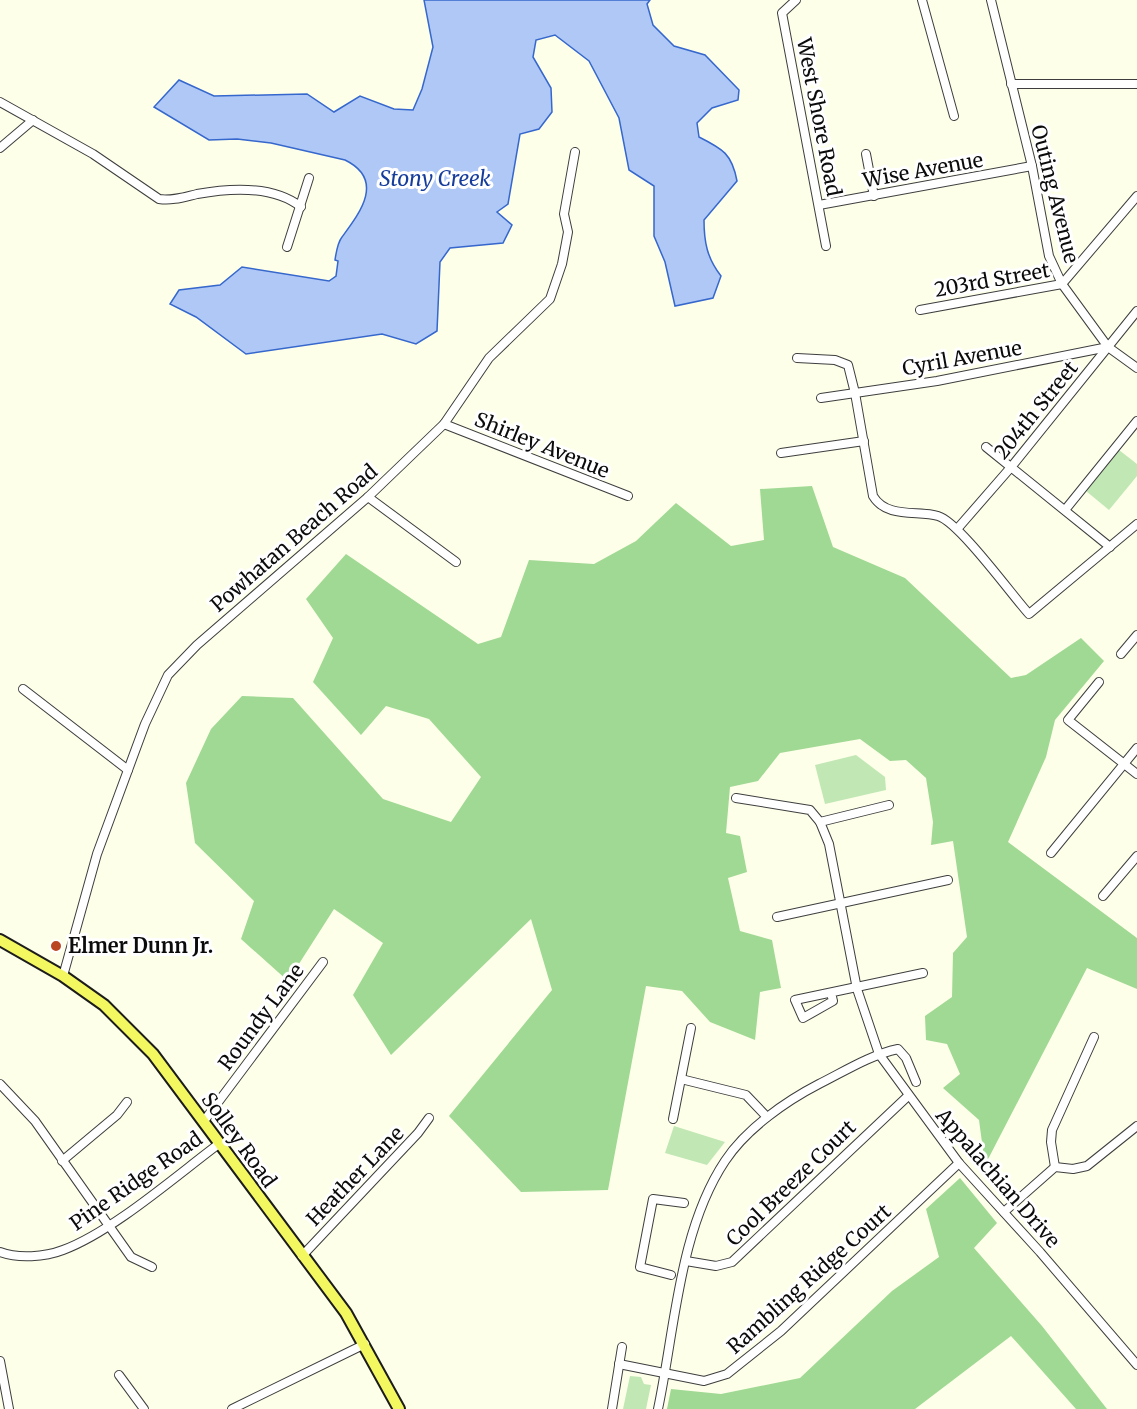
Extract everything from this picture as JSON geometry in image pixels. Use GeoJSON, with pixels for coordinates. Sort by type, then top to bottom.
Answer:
{"type":"FeatureCollection","features":[{"type":"Feature","properties":{"kind":"main road","name":"Solley Road"},"geometry":{"type":"LineString","coordinates":[[0,940],[63,976],[122,1021],[153,1054],[346,1313],[399,1409]]}},
{"type":"Feature","properties":{"kind":"street","name":"West Shore Road"},"geometry":{"type":"LineString","coordinates":[[796,0],[782,13],[826,246]]}},
{"type":"Feature","properties":{"kind":"street"},"geometry":{"type":"LineString","coordinates":[[922,0],[954,116]]}},
{"type":"Feature","properties":{"kind":"street","name":"Outing Avenue"},"geometry":{"type":"LineString","coordinates":[[991,0],[1032,166],[1049,256],[1062,284],[1108,347],[1137,368]]}},
{"type":"Feature","properties":{"kind":"street"},"geometry":{"type":"LineString","coordinates":[[1011,84],[1137,84]]}},
{"type":"Feature","properties":{"kind":"street"},"geometry":{"type":"LineString","coordinates":[[0,102],[93,154],[159,199],[206,193],[267,191],[282,194],[301,207]]}},
{"type":"Feature","properties":{"kind":"street"},"geometry":{"type":"LineString","coordinates":[[0,148],[33,120]]}},
{"type":"Feature","properties":{"kind":"street","name":"Powhatan Beach Road"},"geometry":{"type":"LineString","coordinates":[[63,976],[98,854],[161,687],[177,665],[368,497],[444,424],[489,358],[550,299],[562,264],[568,232],[564,214],[575,152]]}},
{"type":"Feature","properties":{"kind":"street"},"geometry":{"type":"LineString","coordinates":[[866,154],[874,196]]}},
{"type":"Feature","properties":{"kind":"street","name":"Wise Avenue"},"geometry":{"type":"LineString","coordinates":[[819,205],[1032,166]]}},
{"type":"Feature","properties":{"kind":"street"},"geometry":{"type":"LineString","coordinates":[[287,248],[309,178]]}},
{"type":"Feature","properties":{"kind":"street","name":"203rd Street"},"geometry":{"type":"LineString","coordinates":[[920,310],[1062,284],[1137,196]]}},
{"type":"Feature","properties":{"kind":"street","name":"204th Street"},"geometry":{"type":"LineString","coordinates":[[958,528],[1012,466],[1137,311]]}},
{"type":"Feature","properties":{"kind":"street","name":"Cyril Avenue"},"geometry":{"type":"LineString","coordinates":[[821,398],[937,381],[1108,347]]}},
{"type":"Feature","properties":{"kind":"street"},"geometry":{"type":"LineString","coordinates":[[797,358],[836,360],[848,365],[873,496],[877,503],[907,514],[938,516],[958,528],[1029,614],[1137,524]]}},
{"type":"Feature","properties":{"kind":"street"},"geometry":{"type":"LineString","coordinates":[[1065,510],[1137,421]]}},
{"type":"Feature","properties":{"kind":"street","name":"Shirley Avenue"},"geometry":{"type":"LineString","coordinates":[[444,424],[628,496]]}},
{"type":"Feature","properties":{"kind":"street"},"geometry":{"type":"LineString","coordinates":[[781,453],[864,441]]}},
{"type":"Feature","properties":{"kind":"street"},"geometry":{"type":"LineString","coordinates":[[986,447],[1110,547]]}},
{"type":"Feature","properties":{"kind":"street"},"geometry":{"type":"LineString","coordinates":[[368,497],[456,562]]}},
{"type":"Feature","properties":{"kind":"street"},"geometry":{"type":"LineString","coordinates":[[1121,654],[1137,635]]}},
{"type":"Feature","properties":{"kind":"street"},"geometry":{"type":"LineString","coordinates":[[1099,682],[1068,720],[1137,774]]}},
{"type":"Feature","properties":{"kind":"street"},"geometry":{"type":"LineString","coordinates":[[23,689],[128,770]]}},
{"type":"Feature","properties":{"kind":"street"},"geometry":{"type":"LineString","coordinates":[[1051,853],[1137,748]]}},
{"type":"Feature","properties":{"kind":"street"},"geometry":{"type":"LineString","coordinates":[[736,798],[810,810],[820,822],[889,805]]}},
{"type":"Feature","properties":{"kind":"street","name":"Appalachian Drive"},"geometry":{"type":"LineString","coordinates":[[820,822],[829,844],[857,988],[879,1054],[959,1163],[1137,1365]]}},
{"type":"Feature","properties":{"kind":"street"},"geometry":{"type":"LineString","coordinates":[[1103,896],[1137,856]]}},
{"type":"Feature","properties":{"kind":"street"},"geometry":{"type":"LineString","coordinates":[[777,917],[948,880]]}},
{"type":"Feature","properties":{"kind":"street","name":"Roundy Lane"},"geometry":{"type":"LineString","coordinates":[[204,1121],[323,962]]}},
{"type":"Feature","properties":{"kind":"street"},"geometry":{"type":"LineString","coordinates":[[831,993],[833,1001],[803,1018],[795,1000],[923,973]]}},
{"type":"Feature","properties":{"kind":"street"},"geometry":{"type":"LineString","coordinates":[[673,1119],[691,1028]]}},
{"type":"Feature","properties":{"kind":"street"},"geometry":{"type":"LineString","coordinates":[[1055,1167],[1051,1142],[1052,1130],[1094,1037]]}},
{"type":"Feature","properties":{"kind":"street"},"geometry":{"type":"LineString","coordinates":[[658,1409],[686,1261],[700,1206],[726,1159],[767,1117],[787,1101],[879,1054],[898,1049],[906,1058],[916,1082]]}},
{"type":"Feature","properties":{"kind":"street"},"geometry":{"type":"LineString","coordinates":[[681,1078],[746,1095],[767,1117]]}},
{"type":"Feature","properties":{"kind":"street"},"geometry":{"type":"LineString","coordinates":[[0,1084],[35,1121],[131,1257],[153,1267]]}},
{"type":"Feature","properties":{"kind":"street","name":"Cool Breeze Court"},"geometry":{"type":"LineString","coordinates":[[686,1261],[716,1266],[732,1262],[908,1096]]}},
{"type":"Feature","properties":{"kind":"street"},"geometry":{"type":"LineString","coordinates":[[62,1161],[117,1115],[127,1102]]}},
{"type":"Feature","properties":{"kind":"street","name":"Heather Lane"},"geometry":{"type":"LineString","coordinates":[[302,1256],[418,1133],[429,1118]]}},
{"type":"Feature","properties":{"kind":"street"},"geometry":{"type":"LineString","coordinates":[[1004,1212],[1055,1167],[1073,1169],[1087,1166],[1137,1126]]}},
{"type":"Feature","properties":{"kind":"street","name":"Pine Ridge Road"},"geometry":{"type":"LineString","coordinates":[[0,1252],[11,1256],[26,1256],[64,1250],[108,1226],[220,1143]]}},
{"type":"Feature","properties":{"kind":"street","name":"Rambling Ridge Court"},"geometry":{"type":"LineString","coordinates":[[619,1364],[704,1381],[727,1374],[781,1331],[959,1163]]}},
{"type":"Feature","properties":{"kind":"street"},"geometry":{"type":"LineString","coordinates":[[671,1275],[640,1267],[653,1199],[684,1203]]}},
{"type":"Feature","properties":{"kind":"street"},"geometry":{"type":"LineString","coordinates":[[232,1409],[365,1344]]}},
{"type":"Feature","properties":{"kind":"street"},"geometry":{"type":"LineString","coordinates":[[612,1409],[622,1347]]}},
{"type":"Feature","properties":{"kind":"street"},"geometry":{"type":"LineString","coordinates":[[0,1361],[9,1409]]}},
{"type":"Feature","properties":{"kind":"street"},"geometry":{"type":"LineString","coordinates":[[118,1375],[144,1409]]}},
{"type":"Feature","properties":{"kind":"green space"},"geometry":{"type":"Polygon","coordinates":[[[1119,450],[1137,464],[1137,476],[1109,510],[1086,491],[1119,450]]]}},
{"type":"Feature","properties":{"kind":"green space"},"geometry":{"type":"Polygon","coordinates":[[[812,486],[833,547],[905,578],[1011,678],[1026,675],[1081,638],[1104,661],[1055,720],[1046,757],[1008,842],[1137,938],[1137,989],[1087,968],[985,1165],[979,1120],[943,1088],[960,1074],[947,1044],[926,1040],[925,1016],[952,997],[953,953],[967,937],[953,841],[931,845],[933,822],[926,778],[906,760],[890,761],[860,739],[780,753],[758,781],[730,787],[726,833],[740,836],[747,872],[728,878],[740,931],[772,940],[781,988],[760,992],[755,1040],[710,1022],[682,991],[646,986],[608,1190],[521,1192],[449,1116],[552,990],[531,919],[391,1055],[353,995],[383,943],[334,909],[288,981],[241,939],[254,901],[195,843],[186,783],[211,729],[242,696],[293,698],[383,799],[451,822],[481,777],[429,719],[386,706],[361,735],[313,682],[333,638],[306,599],[346,554],[478,644],[501,637],[529,560],[594,564],[636,541],[676,503],[731,546],[764,540],[760,489],[812,486]]]}},
{"type":"Feature","properties":{"kind":"green space"},"geometry":{"type":"Polygon","coordinates":[[[856,755],[885,777],[886,790],[825,804],[815,765],[856,755]]]}},
{"type":"Feature","properties":{"kind":"green space"},"geometry":{"type":"Polygon","coordinates":[[[674,1126],[725,1142],[707,1165],[665,1153],[674,1126]]]}},
{"type":"Feature","properties":{"kind":"green space"},"geometry":{"type":"Polygon","coordinates":[[[960,1178],[997,1223],[974,1248],[1042,1326],[1107,1409],[1076,1409],[1011,1336],[915,1409],[667,1409],[671,1389],[721,1394],[800,1378],[892,1291],[939,1257],[926,1209],[960,1178]]]}},
{"type":"Feature","properties":{"kind":"green space"},"geometry":{"type":"Polygon","coordinates":[[[630,1376],[641,1377],[644,1384],[651,1385],[646,1409],[623,1409],[630,1376]]]}},
{"type":"Feature","properties":{"kind":"water","name":"Stony Creek"},"geometry":{"type":"Polygon","coordinates":[[[424,0],[650,0],[647,4],[653,25],[674,46],[705,55],[739,90],[738,100],[712,108],[697,123],[699,137],[720,149],[729,158],[737,181],[704,220],[707,249],[712,263],[721,276],[713,298],[675,306],[665,262],[654,236],[654,186],[629,170],[619,118],[589,61],[555,35],[536,40],[533,57],[551,88],[552,112],[539,129],[520,134],[508,204],[497,212],[512,225],[503,243],[450,248],[440,262],[437,331],[416,344],[382,334],[246,354],[196,317],[170,304],[179,290],[220,285],[242,267],[329,281],[336,276],[338,261],[335,260],[339,242],[361,208],[367,187],[364,177],[357,168],[345,160],[271,143],[237,139],[209,140],[154,107],[179,80],[214,96],[307,94],[334,112],[360,96],[394,109],[413,110],[422,89],[433,47],[424,0]]]}},
{"type":"Feature","properties":{"kind":"place","name":"Elmer Dunn Jr."},"geometry":{"type":"Point","coordinates":[56,946]}}]}
